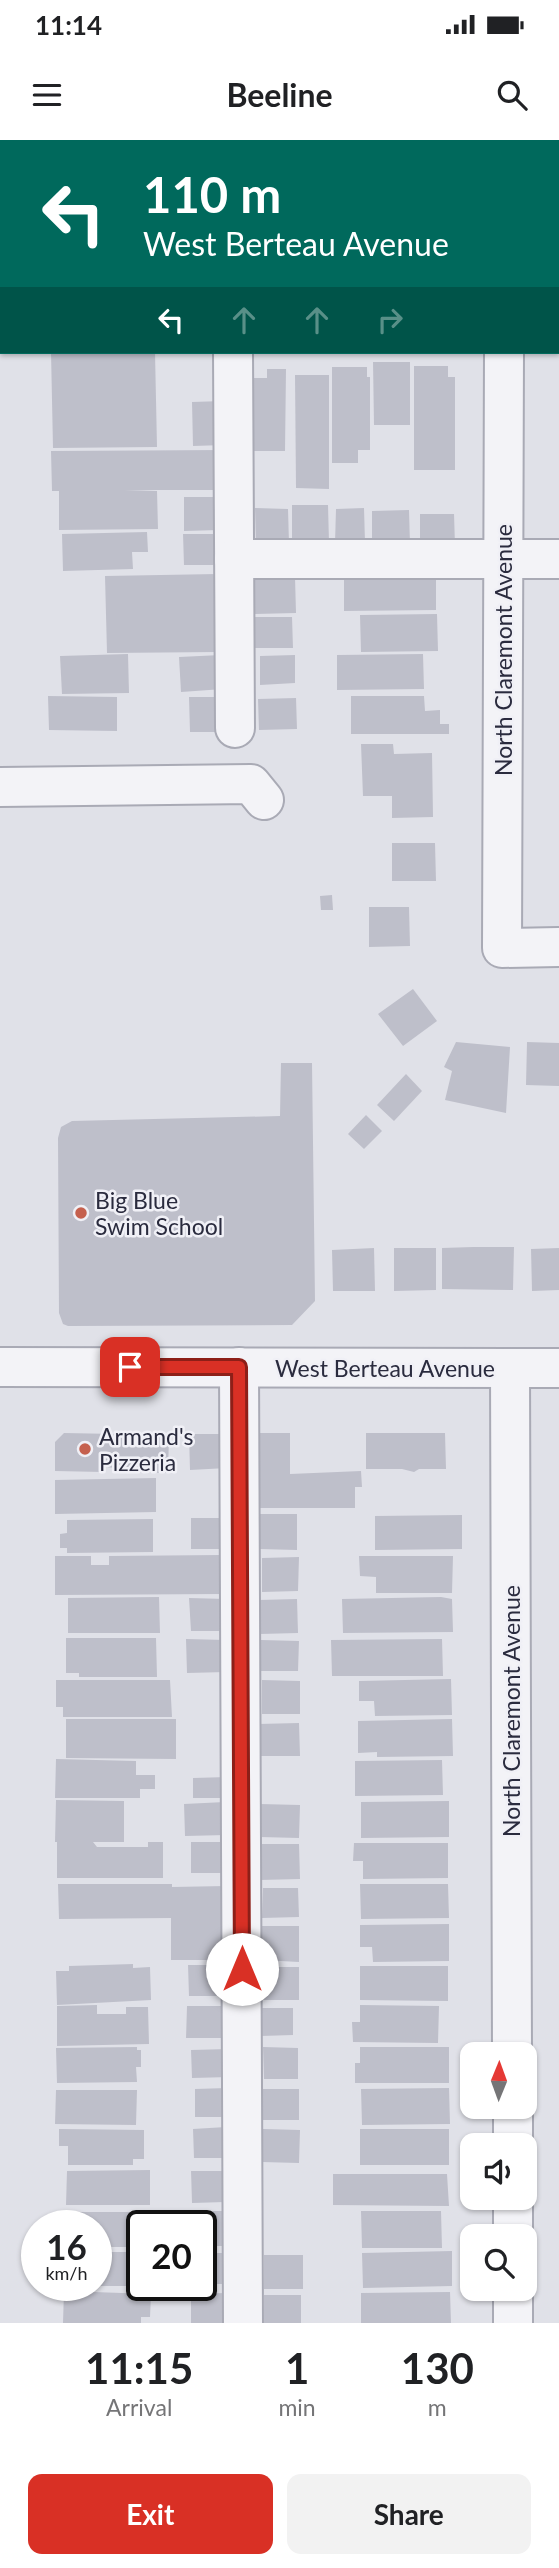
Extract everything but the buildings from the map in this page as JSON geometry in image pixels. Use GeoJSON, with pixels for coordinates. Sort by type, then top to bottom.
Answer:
{"type":"FeatureCollection","features":[{"type":"Feature","properties":{"kind":"street"},"geometry":{"type":"LineString","coordinates":[[233,354],[235,728]]}},
{"type":"Feature","properties":{"kind":"street","name":"North Claremont Avenue"},"geometry":{"type":"LineString","coordinates":[[504,354],[502,948],[559,947]]}},
{"type":"Feature","properties":{"kind":"street"},"geometry":{"type":"LineString","coordinates":[[234,559],[559,559]]}},
{"type":"Feature","properties":{"kind":"street"},"geometry":{"type":"LineString","coordinates":[[0,787],[251,784],[264,800]]}},
{"type":"Feature","properties":{"kind":"street","name":"West Berteau Avenue"},"geometry":{"type":"LineString","coordinates":[[0,1367],[559,1368]]}},
{"type":"Feature","properties":{"kind":"street"},"geometry":{"type":"LineString","coordinates":[[239,1367],[243,2323]]}},
{"type":"Feature","properties":{"kind":"street","name":"North Claremont Avenue"},"geometry":{"type":"LineString","coordinates":[[510,1368],[512,2042]]}},
{"type":"Feature","properties":{"kind":"street"},"geometry":{"type":"LineString","coordinates":[[513,2301],[513,2323]]}},
{"type":"Feature","properties":{"kind":"place","name":"Big Blue Swim School"},"geometry":{"type":"Point","coordinates":[81,1213]}},
{"type":"Feature","properties":{"kind":"place","name":"Armand's Pizzeria"},"geometry":{"type":"Point","coordinates":[85,1449]}},
{"type":"Feature","properties":{"kind":"route"},"geometry":{"type":"LineString","coordinates":[[130,1367],[239,1367],[242,1969]]}}]}
